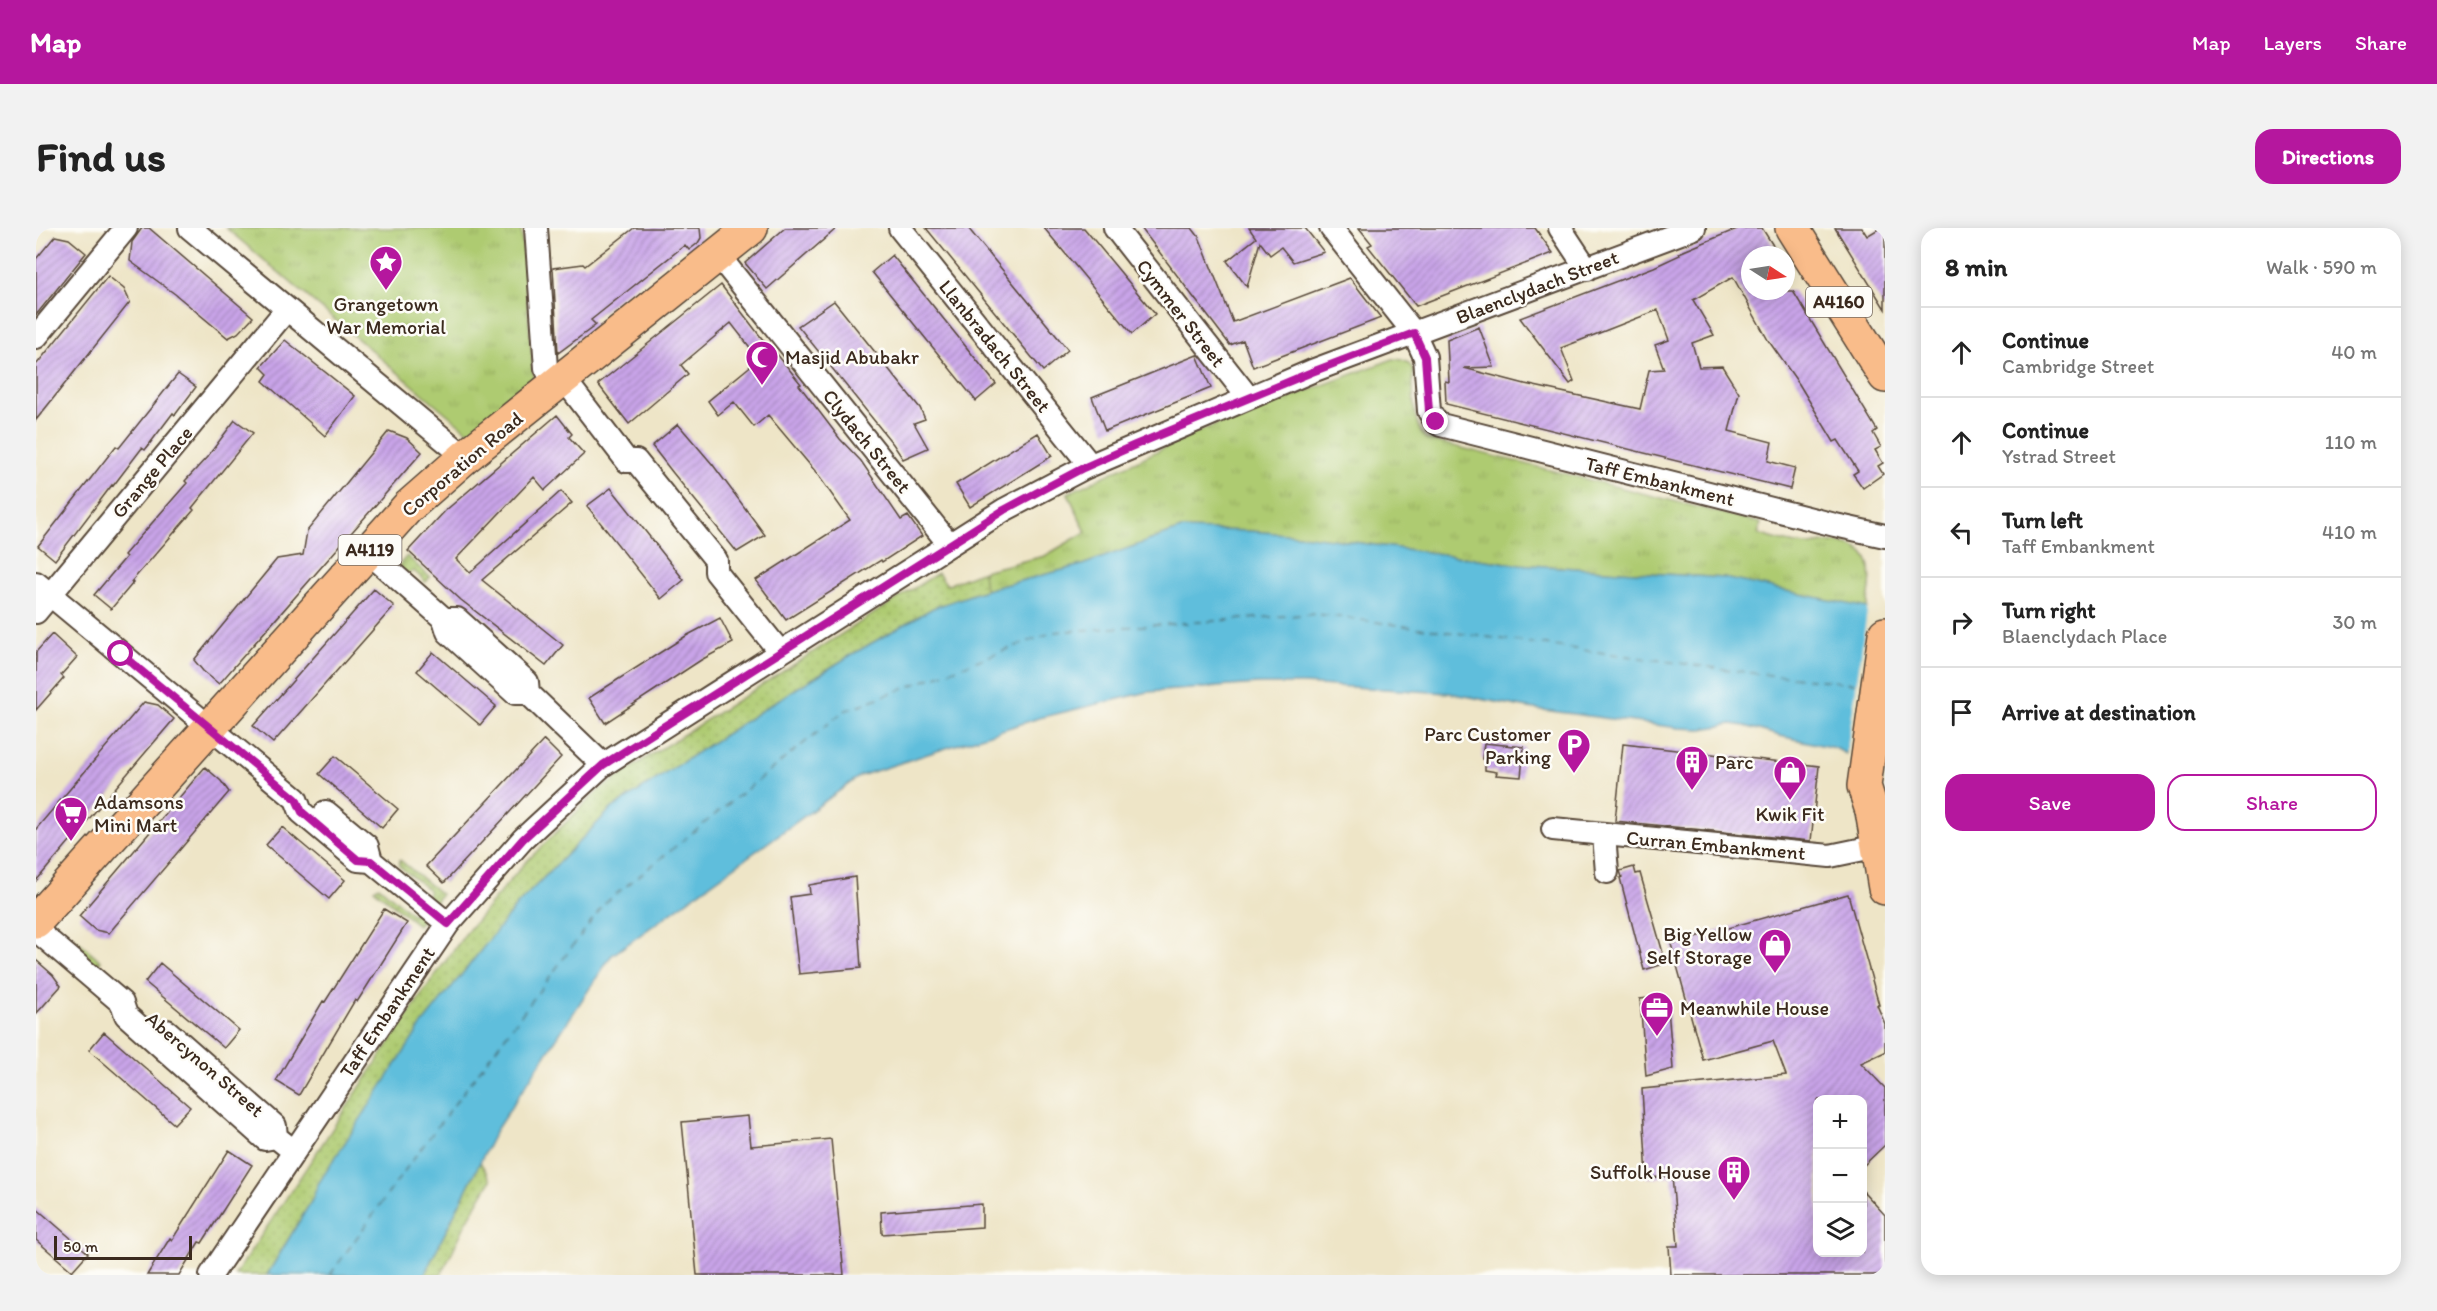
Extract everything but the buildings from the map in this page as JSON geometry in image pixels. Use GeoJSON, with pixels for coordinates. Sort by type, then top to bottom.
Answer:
{"type":"FeatureCollection","features":[{"type":"Feature","properties":{"kind":"main road","name":"Corporation Road"},"geometry":{"type":"LineString","coordinates":[[36,921],[408,507],[560,382],[720,244],[752,228]]}},
{"type":"Feature","properties":{"kind":"main road","name":"A4160"},"geometry":{"type":"LineString","coordinates":[[1792,228],[1881,359]]}},
{"type":"Feature","properties":{"kind":"main road"},"geometry":{"type":"LineString","coordinates":[[1885,634],[1874,795],[1878,846],[1885,888]]}},
{"type":"Feature","properties":{"kind":"street"},"geometry":{"type":"LineString","coordinates":[[36,337],[126,228]]}},
{"type":"Feature","properties":{"kind":"street"},"geometry":{"type":"LineString","coordinates":[[190,228],[465,458]]}},
{"type":"Feature","properties":{"kind":"street"},"geometry":{"type":"LineString","coordinates":[[536,228],[546,368],[609,436],[627,461],[636,461],[716,560],[716,572],[780,652]]}},
{"type":"Feature","properties":{"kind":"street","name":"Llanbradach Street"},"geometry":{"type":"LineString","coordinates":[[900,228],[1090,465]]}},
{"type":"Feature","properties":{"kind":"street","name":"Cymmer Street"},"geometry":{"type":"LineString","coordinates":[[1114,228],[1248,397]]}},
{"type":"Feature","properties":{"kind":"street"},"geometry":{"type":"LineString","coordinates":[[1331,228],[1414,333]]}},
{"type":"Feature","properties":{"kind":"street"},"geometry":{"type":"LineString","coordinates":[[1560,228],[1587,268]]}},
{"type":"Feature","properties":{"kind":"street","name":"Blaenclydach Street"},"geometry":{"type":"LineString","coordinates":[[1414,333],[1694,228]]}},
{"type":"Feature","properties":{"kind":"street","name":"Clydach Street"},"geometry":{"type":"LineString","coordinates":[[720,244],[759,305],[949,544]]}},
{"type":"Feature","properties":{"kind":"street","name":"Grange Place"},"geometry":{"type":"LineString","coordinates":[[41,597],[287,309]]}},
{"type":"Feature","properties":{"kind":"street","name":"Taff Embankment"},"geometry":{"type":"LineString","coordinates":[[211,1275],[448,924],[523,839],[603,765],[1004,510],[1090,465],[1248,397],[1414,333],[1425,357],[1429,411],[1436,422],[1451,429],[1885,536]]}},
{"type":"Feature","properties":{"kind":"street"},"geometry":{"type":"LineString","coordinates":[[368,552],[444,620],[457,619],[527,682],[528,693],[603,765]]}},
{"type":"Feature","properties":{"kind":"street"},"geometry":{"type":"LineString","coordinates":[[41,597],[291,795],[309,799],[359,839],[367,846],[371,861],[448,924]]}},
{"type":"Feature","properties":{"kind":"street","name":"Curran Embankment"},"geometry":{"type":"LineString","coordinates":[[1553,829],[1830,856],[1878,846]]}},
{"type":"Feature","properties":{"kind":"street"},"geometry":{"type":"LineString","coordinates":[[1604,835],[1607,872]]}},
{"type":"Feature","properties":{"kind":"street","name":"Abercynon Street"},"geometry":{"type":"LineString","coordinates":[[36,930],[122,1003],[135,1003],[275,1126],[276,1137],[294,1151]]}},
{"type":"Feature","properties":{"kind":"green space"},"geometry":{"type":"Polygon","coordinates":[[[226,228],[521,228],[534,381],[472,435],[226,228]]]}},
{"type":"Feature","properties":{"kind":"green space"},"geometry":{"type":"Polygon","coordinates":[[[1393,359],[1405,361],[1413,370],[1415,415],[1426,439],[1761,523],[1758,534],[1784,541],[1803,545],[1844,544],[1856,548],[1868,562],[1870,571],[1867,608],[1724,578],[1515,564],[1309,536],[1181,529],[1082,565],[985,590],[983,571],[1045,556],[1086,532],[1068,493],[1200,431],[1393,359]]]}},
{"type":"Feature","properties":{"kind":"green space"},"geometry":{"type":"Polygon","coordinates":[[[1072,491],[1106,504],[1758,534],[1796,544],[1844,544],[1856,548],[1868,562],[1869,595],[1867,608],[1724,578],[1675,576],[1250,531],[1181,529],[1082,565],[985,590],[933,608],[773,703],[611,809],[517,905],[318,1184],[312,1200],[267,1275],[235,1275],[424,991],[466,933],[523,865],[598,791],[938,573],[947,585],[983,571],[1045,556],[1086,532],[1068,493],[1072,491]]]}},
{"type":"Feature","properties":{"kind":"green space"},"geometry":{"type":"Polygon","coordinates":[[[407,556],[430,577],[426,582],[414,571],[406,574],[398,566],[407,556]]]}},
{"type":"Feature","properties":{"kind":"green space"},"geometry":{"type":"Polygon","coordinates":[[[400,860],[441,894],[434,903],[428,898],[429,890],[399,866],[400,860]]]}},
{"type":"Feature","properties":{"kind":"green space"},"geometry":{"type":"Polygon","coordinates":[[[379,886],[412,914],[418,910],[425,916],[418,925],[374,889],[379,886]]]}},
{"type":"Feature","properties":{"kind":"green space"},"geometry":{"type":"Polygon","coordinates":[[[76,939],[101,961],[92,971],[67,949],[76,939]]]}},
{"type":"Feature","properties":{"kind":"green space"},"geometry":{"type":"Polygon","coordinates":[[[480,1162],[491,1180],[467,1221],[441,1275],[424,1275],[480,1162]]]}},
{"type":"Feature","properties":{"kind":"water"},"geometry":{"type":"Polygon","coordinates":[[[1181,529],[1309,536],[1515,564],[1724,578],[1867,608],[1885,609],[1846,754],[1835,748],[1732,724],[1702,729],[1679,728],[1528,708],[1449,693],[1303,684],[1258,684],[1148,692],[1039,718],[860,776],[611,956],[496,1130],[424,1275],[267,1275],[312,1200],[318,1184],[423,1023],[517,905],[611,809],[773,703],[933,608],[985,590],[1082,565],[1181,529]]]}},
{"type":"Feature","properties":{"kind":"pier"},"geometry":{"type":"Polygon","coordinates":[[[1868,605],[1885,606],[1885,774],[1846,757],[1868,605]]]}},
{"type":"Feature","properties":{"kind":"ferry route"},"geometry":{"type":"LineString","coordinates":[[330,1275],[408,1166],[605,903],[844,711],[1053,632],[1316,614],[1760,674],[1863,684]]}},
{"type":"Feature","properties":{"kind":"place","name":"Grangetown War Memorial"},"geometry":{"type":"Point","coordinates":[386,291]}},
{"type":"Feature","properties":{"kind":"place","name":"Masjid Abubakr"},"geometry":{"type":"Point","coordinates":[762,386]}},
{"type":"Feature","properties":{"kind":"place","name":"Parc Customer Parking"},"geometry":{"type":"Point","coordinates":[1574,774]}},
{"type":"Feature","properties":{"kind":"place","name":"Parc"},"geometry":{"type":"Point","coordinates":[1692,791]}},
{"type":"Feature","properties":{"kind":"place","name":"Kwik Fit"},"geometry":{"type":"Point","coordinates":[1790,801]}},
{"type":"Feature","properties":{"kind":"place","name":"Adamsons Mini Mart"},"geometry":{"type":"Point","coordinates":[71,842]}},
{"type":"Feature","properties":{"kind":"place","name":"Big Yellow Self Storage"},"geometry":{"type":"Point","coordinates":[1775,974]}},
{"type":"Feature","properties":{"kind":"place","name":"Meanwhile House"},"geometry":{"type":"Point","coordinates":[1657,1037]}},
{"type":"Feature","properties":{"kind":"place","name":"Suffolk House"},"geometry":{"type":"Point","coordinates":[1734,1201]}},
{"type":"Feature","properties":{"kind":"route"},"geometry":{"type":"LineString","coordinates":[[121,654],[296,799],[302,812],[358,860],[371,861],[448,924],[523,839],[603,765],[949,544],[1004,510],[1083,468],[1248,397],[1414,333],[1425,357],[1429,411],[1436,422]]}}]}
